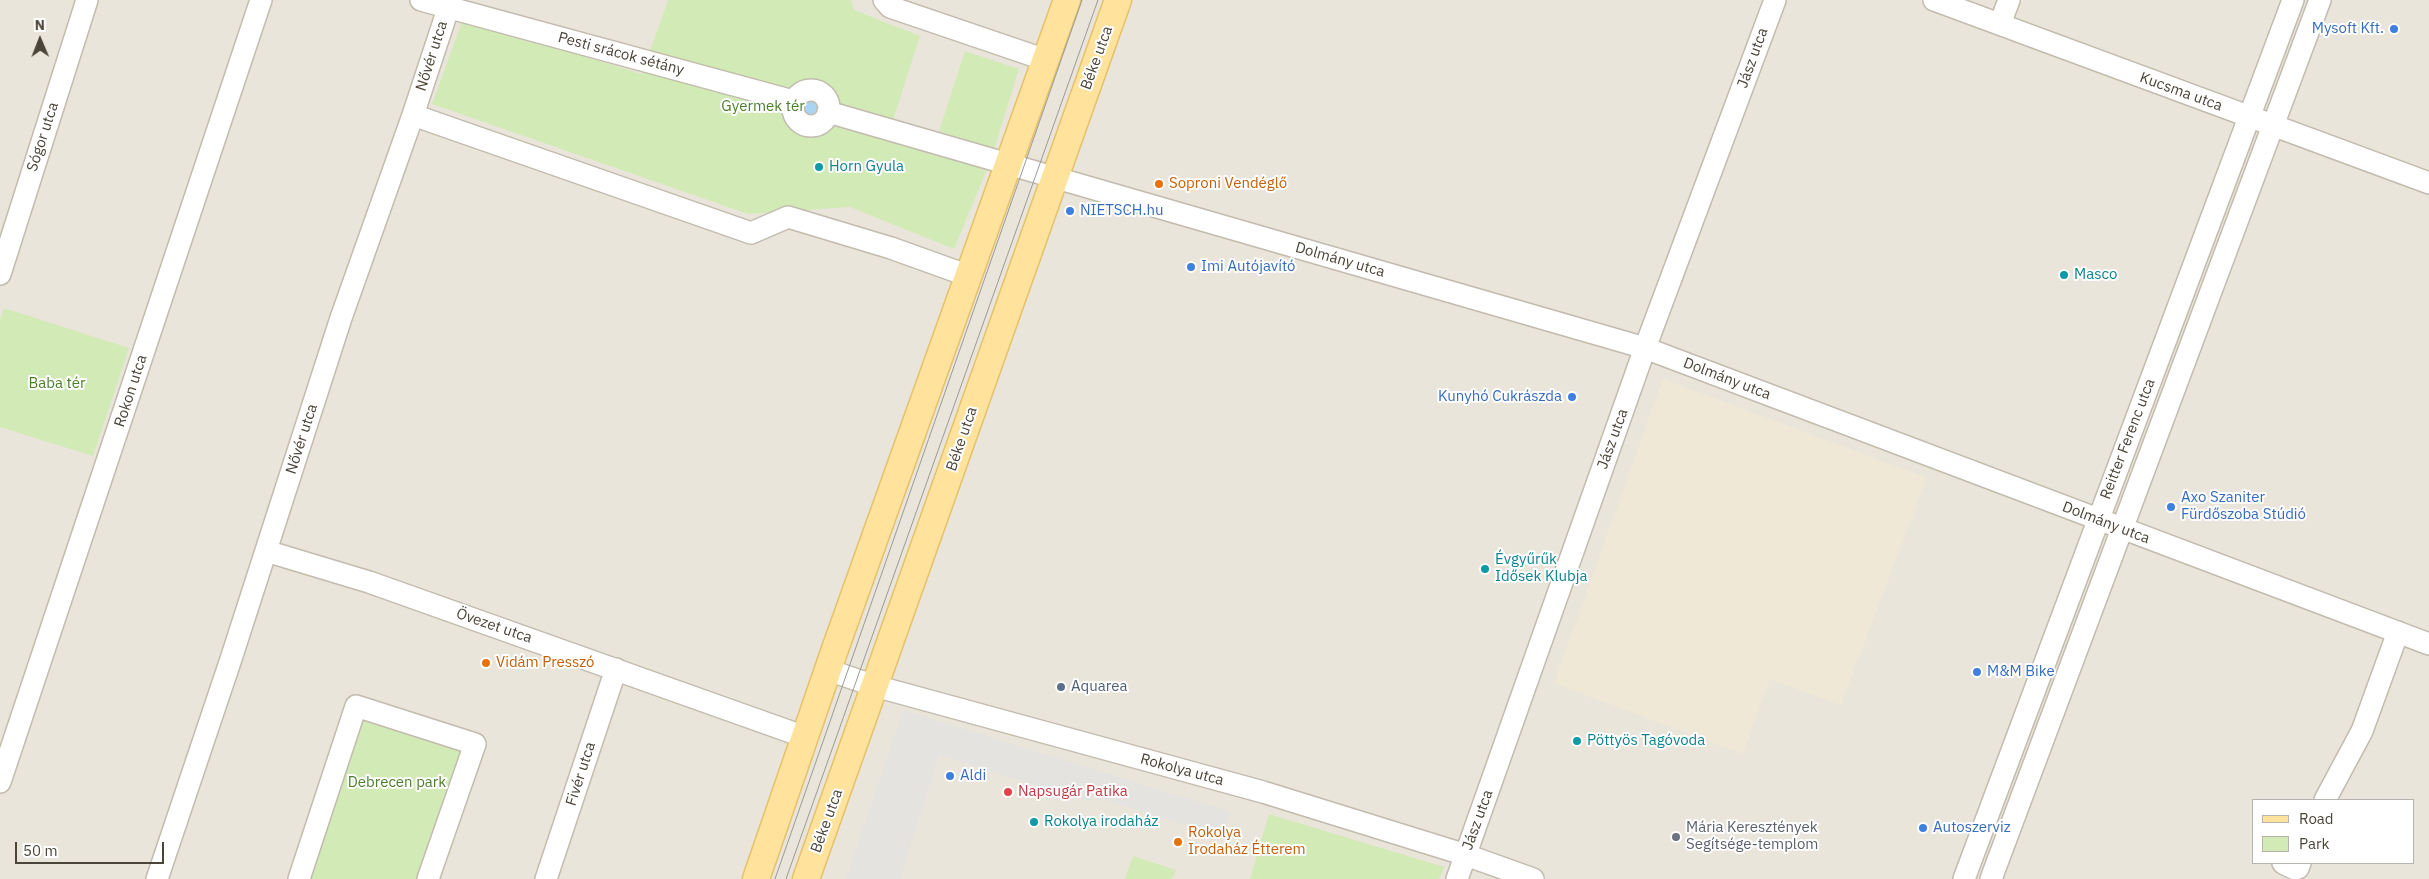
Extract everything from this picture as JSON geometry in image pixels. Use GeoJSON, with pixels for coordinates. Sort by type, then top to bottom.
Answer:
{"type":"FeatureCollection","features":[{"type":"Feature","properties":{"kind":"main road"},"geometry":{"type":"LineString","coordinates":[[756,879],[828,670],[1067,0]]}},
{"type":"Feature","properties":{"kind":"main road","name":"Béke utca"},"geometry":{"type":"LineString","coordinates":[[806,879],[1118,0]]}},
{"type":"Feature","properties":{"kind":"street","name":"Sógor utca"},"geometry":{"type":"LineString","coordinates":[[0,274],[86,0]]}},
{"type":"Feature","properties":{"kind":"street","name":"Rokon utca"},"geometry":{"type":"LineString","coordinates":[[0,782],[261,0]]}},
{"type":"Feature","properties":{"kind":"street","name":"Pesti srácok sétány"},"geometry":{"type":"LineString","coordinates":[[421,0],[450,4],[794,101],[801,92],[807,90],[818,91],[828,102],[828,112],[1009,163]]}},
{"type":"Feature","properties":{"kind":"street"},"geometry":{"type":"LineString","coordinates":[[884,0],[890,6],[1046,60]]}},
{"type":"Feature","properties":{"kind":"street","name":"Jász utca"},"geometry":{"type":"LineString","coordinates":[[1457,879],[1645,348],[1775,0]]}},
{"type":"Feature","properties":{"kind":"street","name":"Kucsma utca"},"geometry":{"type":"LineString","coordinates":[[1934,0],[2429,183]]}},
{"type":"Feature","properties":{"kind":"street"},"geometry":{"type":"LineString","coordinates":[[2000,24],[2009,0]]}},
{"type":"Feature","properties":{"kind":"street","name":"Reitter Ferenc utca"},"geometry":{"type":"LineString","coordinates":[[1964,879],[2097,519],[2293,0]]}},
{"type":"Feature","properties":{"kind":"street","name":"Reitter Ferenc utca"},"geometry":{"type":"LineString","coordinates":[[1991,879],[2320,0]]}},
{"type":"Feature","properties":{"kind":"street","name":"Nővér utca"},"geometry":{"type":"LineString","coordinates":[[156,879],[266,551],[341,318],[413,116],[450,4]]}},
{"type":"Feature","properties":{"kind":"street"},"geometry":{"type":"LineString","coordinates":[[413,116],[751,233],[788,217],[891,248],[969,276]]}},
{"type":"Feature","properties":{"kind":"street","name":"Dolmány utca"},"geometry":{"type":"LineString","coordinates":[[1009,163],[1054,178],[1645,348],[2429,644]]}},
{"type":"Feature","properties":{"kind":"street","name":"Övezet utca"},"geometry":{"type":"LineString","coordinates":[[266,551],[369,582],[805,737]]}},
{"type":"Feature","properties":{"kind":"street"},"geometry":{"type":"LineString","coordinates":[[2326,799],[2362,731],[2398,632]]}},
{"type":"Feature","properties":{"kind":"street","name":"Fivér utca"},"geometry":{"type":"LineString","coordinates":[[546,879],[616,669]]}},
{"type":"Feature","properties":{"kind":"street","name":"Rokolya utca"},"geometry":{"type":"LineString","coordinates":[[828,670],[875,686],[1263,792],[1466,854],[1533,879]]}},
{"type":"Feature","properties":{"kind":"street"},"geometry":{"type":"LineString","coordinates":[[299,879],[356,706],[475,744],[428,879]]}},
{"type":"Feature","properties":{"kind":"street"},"geometry":{"type":"LineString","coordinates":[[2285,864],[2295,869],[2298,868],[2300,864]]}},
{"type":"Feature","properties":{"kind":"shaded area"},"geometry":{"type":"Polygon","coordinates":[[[0,0],[2429,0],[2429,879],[0,879],[0,0]]]}},
{"type":"Feature","properties":{"kind":"shaded area"},"geometry":{"type":"Polygon","coordinates":[[[1663,379],[1927,478],[1841,705],[1770,679],[1743,754],[1554,683],[1663,379]]]}},
{"type":"Feature","properties":{"kind":"shaded area"},"geometry":{"type":"Polygon","coordinates":[[[903,710],[1231,812],[1223,837],[1092,796],[1090,802],[939,755],[900,879],[846,879],[903,710]]]}},
{"type":"Feature","properties":{"kind":"green space","name":"Gyermek tér"},"geometry":{"type":"Polygon","coordinates":[[[668,0],[851,0],[854,10],[920,36],[893,120],[992,157],[954,249],[850,207],[748,214],[432,104],[463,19],[642,74],[668,0]]]}},
{"type":"Feature","properties":{"kind":"green space"},"geometry":{"type":"Polygon","coordinates":[[[965,51],[1019,69],[994,149],[939,131],[965,51]]]}},
{"type":"Feature","properties":{"kind":"green space","name":"Baba tér"},"geometry":{"type":"Polygon","coordinates":[[[4,308],[129,348],[93,456],[0,427],[0,320],[4,308]]]}},
{"type":"Feature","properties":{"kind":"green space","name":"Debrecen park"},"geometry":{"type":"Polygon","coordinates":[[[356,706],[475,744],[427,879],[299,879],[356,706]]]}},
{"type":"Feature","properties":{"kind":"green space"},"geometry":{"type":"Polygon","coordinates":[[[1269,814],[1444,867],[1439,879],[1250,879],[1269,814]]]}},
{"type":"Feature","properties":{"kind":"green space"},"geometry":{"type":"Polygon","coordinates":[[[1133,856],[1176,870],[1172,879],[1125,879],[1133,856]]]}},
{"type":"Feature","properties":{"kind":"water"},"geometry":{"type":"Polygon","coordinates":[[[811,93],[821,97],[825,107],[821,117],[811,121],[801,117],[797,107],[801,97],[811,93]]]}},
{"type":"Feature","properties":{"kind":"tram line"},"geometry":{"type":"LineString","coordinates":[[775,879],[1082,0]]}},
{"type":"Feature","properties":{"kind":"tram line"},"geometry":{"type":"LineString","coordinates":[[786,879],[1098,0]]}},
{"type":"Feature","properties":{"kind":"place","name":"Mysoft Kft."},"geometry":{"type":"Point","coordinates":[2394,29]}},
{"type":"Feature","properties":{"kind":"place","name":"Horn Gyula"},"geometry":{"type":"Point","coordinates":[819,167]}},
{"type":"Feature","properties":{"kind":"place","name":"Soproni Vendéglő"},"geometry":{"type":"Point","coordinates":[1159,184]}},
{"type":"Feature","properties":{"kind":"place","name":"NIETSCH.hu"},"geometry":{"type":"Point","coordinates":[1070,211]}},
{"type":"Feature","properties":{"kind":"place","name":"Imi Autójavító"},"geometry":{"type":"Point","coordinates":[1191,267]}},
{"type":"Feature","properties":{"kind":"place","name":"Masco"},"geometry":{"type":"Point","coordinates":[2064,275]}},
{"type":"Feature","properties":{"kind":"place","name":"Kunyhó Cukrászda"},"geometry":{"type":"Point","coordinates":[1572,397]}},
{"type":"Feature","properties":{"kind":"place","name":"Axo Szaniter Fürdőszoba Stúdió"},"geometry":{"type":"Point","coordinates":[2171,507]}},
{"type":"Feature","properties":{"kind":"place","name":"Évgyűrűk Idősek Klubja"},"geometry":{"type":"Point","coordinates":[1485,569]}},
{"type":"Feature","properties":{"kind":"place","name":"Vidám Presszó"},"geometry":{"type":"Point","coordinates":[486,663]}},
{"type":"Feature","properties":{"kind":"place","name":"M&M Bike"},"geometry":{"type":"Point","coordinates":[1977,672]}},
{"type":"Feature","properties":{"kind":"place","name":"Aquarea"},"geometry":{"type":"Point","coordinates":[1061,687]}},
{"type":"Feature","properties":{"kind":"place","name":"Pöttyös Tagóvoda"},"geometry":{"type":"Point","coordinates":[1577,741]}},
{"type":"Feature","properties":{"kind":"place","name":"Aldi"},"geometry":{"type":"Point","coordinates":[950,776]}},
{"type":"Feature","properties":{"kind":"place","name":"Napsugár Patika"},"geometry":{"type":"Point","coordinates":[1008,792]}},
{"type":"Feature","properties":{"kind":"place","name":"Rokolya irodaház"},"geometry":{"type":"Point","coordinates":[1034,822]}},
{"type":"Feature","properties":{"kind":"place","name":"Autoszerviz"},"geometry":{"type":"Point","coordinates":[1923,828]}},
{"type":"Feature","properties":{"kind":"place","name":"Mária Keresztények Segítsége-templom"},"geometry":{"type":"Point","coordinates":[1676,837]}},
{"type":"Feature","properties":{"kind":"place","name":"Rokolya Irodaház Étterem"},"geometry":{"type":"Point","coordinates":[1178,842]}}]}
